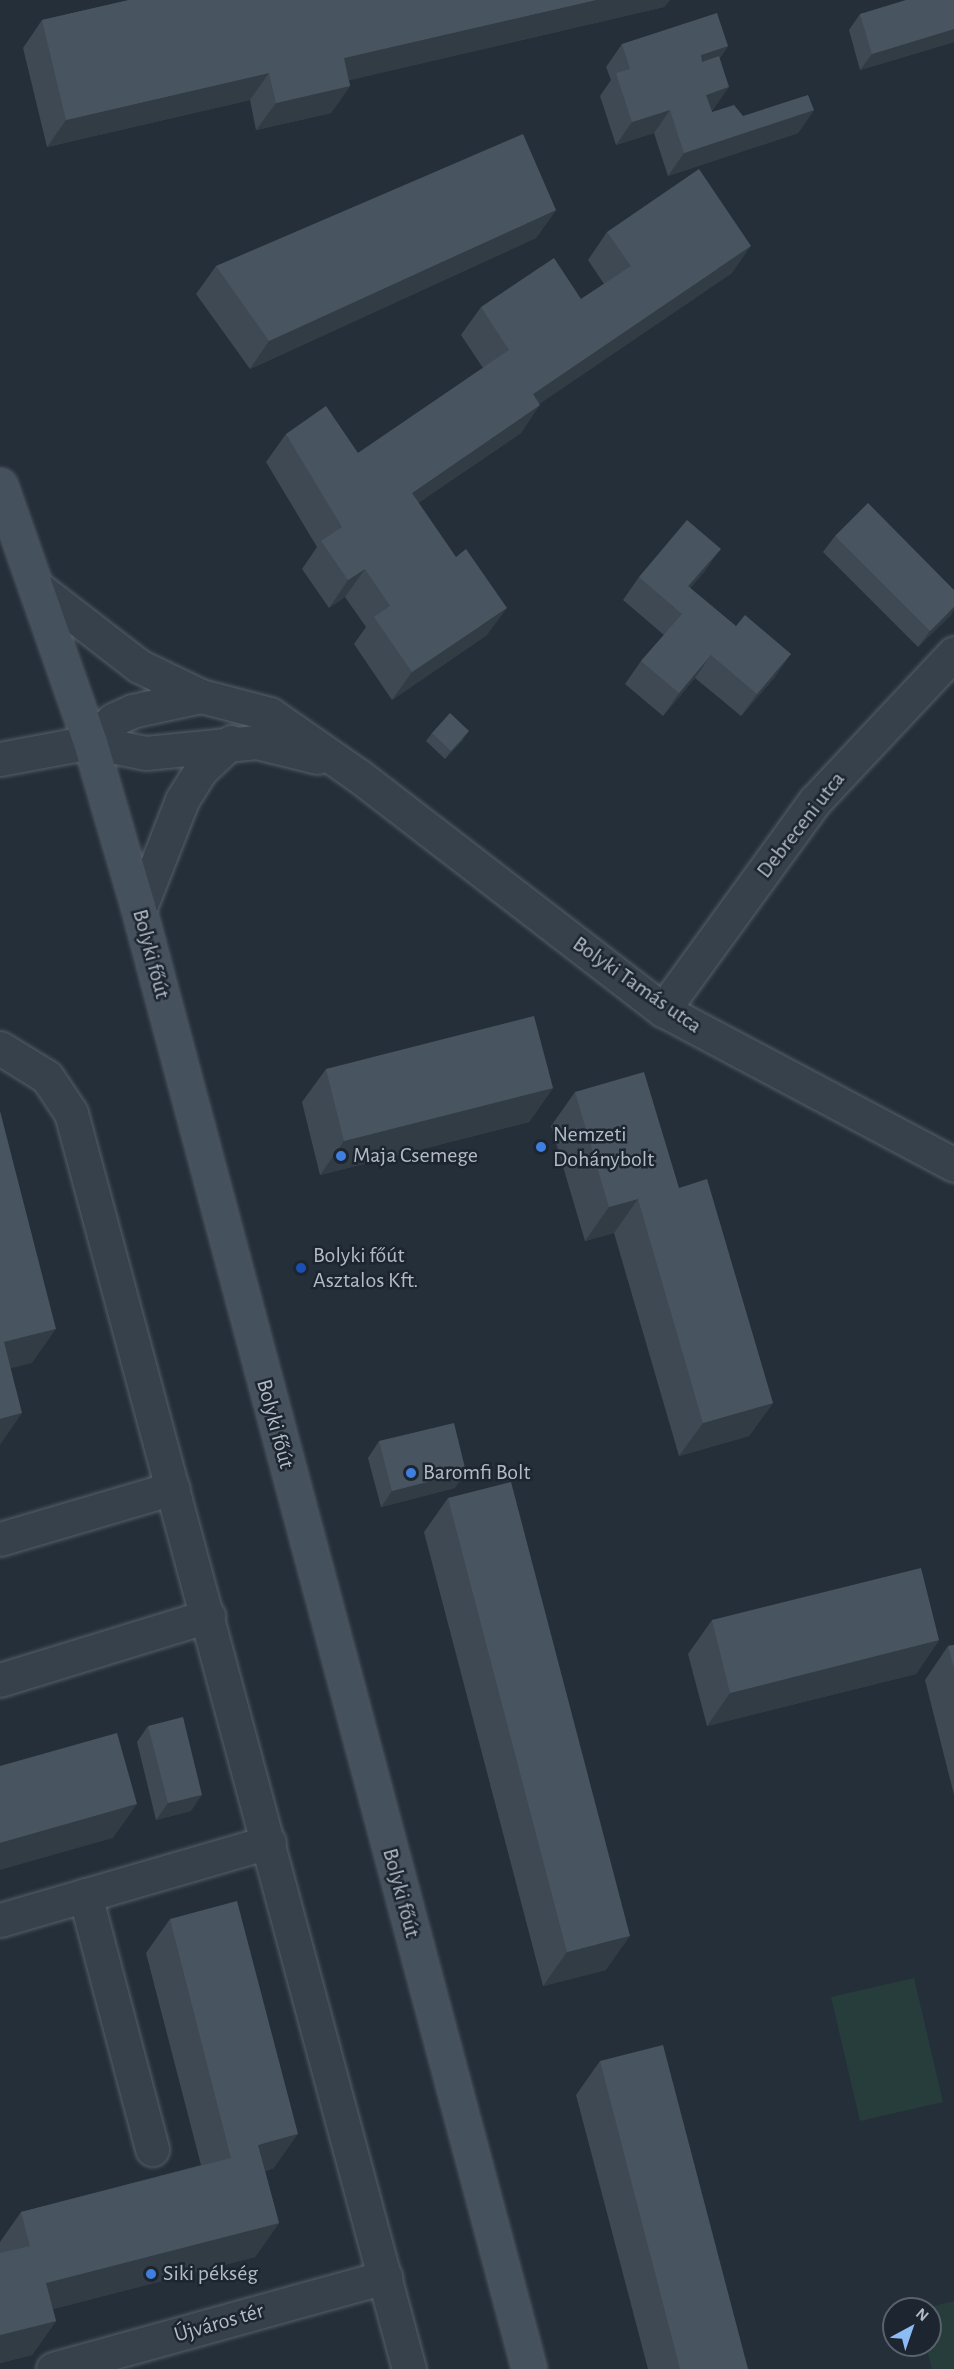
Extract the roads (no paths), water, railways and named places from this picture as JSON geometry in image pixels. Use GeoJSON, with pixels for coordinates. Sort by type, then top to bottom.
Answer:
{"type":"FeatureCollection","features":[{"type":"Feature","properties":{"kind":"main road","name":"Bolyki főút"},"geometry":{"type":"LineString","coordinates":[[0,485],[38,588],[90,742],[139,910],[529,2369]]}},
{"type":"Feature","properties":{"kind":"street","name":"Bolyki Tamás utca"},"geometry":{"type":"LineString","coordinates":[[38,588],[117,651],[201,696],[270,714],[345,766],[663,1010],[954,1165]]}},
{"type":"Feature","properties":{"kind":"street","name":"Debreceni utca"},"geometry":{"type":"LineString","coordinates":[[663,1010],[815,801],[954,653]]}},
{"type":"Feature","properties":{"kind":"street","name":"Bolyki Tamás utca"},"geometry":{"type":"LineString","coordinates":[[90,742],[123,715],[201,696]]}},
{"type":"Feature","properties":{"kind":"street","name":"Bolyki Tamás utca"},"geometry":{"type":"LineString","coordinates":[[90,742],[146,753],[231,742],[288,749],[345,766]]}},
{"type":"Feature","properties":{"kind":"street"},"geometry":{"type":"LineString","coordinates":[[0,759],[90,742]]}},
{"type":"Feature","properties":{"kind":"street"},"geometry":{"type":"LineString","coordinates":[[139,910],[182,800],[201,770],[231,742]]}},
{"type":"Feature","properties":{"kind":"street"},"geometry":{"type":"LineString","coordinates":[[0,1048],[47,1077],[71,1113],[409,2369]]}},
{"type":"Feature","properties":{"kind":"street"},"geometry":{"type":"LineString","coordinates":[[0,1539],[173,1488]]}},
{"type":"Feature","properties":{"kind":"street"},"geometry":{"type":"LineString","coordinates":[[0,1680],[208,1616]]}},
{"type":"Feature","properties":{"kind":"street"},"geometry":{"type":"LineString","coordinates":[[0,1920],[269,1842]]}},
{"type":"Feature","properties":{"kind":"street"},"geometry":{"type":"LineString","coordinates":[[85,1895],[152,2149]]}},
{"type":"Feature","properties":{"kind":"street","name":"Újváros tér"},"geometry":{"type":"LineString","coordinates":[[53,2369],[385,2277]]}},
{"type":"Feature","properties":{"kind":"place","name":"Nemzeti Dohánybolt"},"geometry":{"type":"Point","coordinates":[541,1147]}},
{"type":"Feature","properties":{"kind":"place","name":"Maja Csemege"},"geometry":{"type":"Point","coordinates":[341,1156]}},
{"type":"Feature","properties":{"kind":"place","name":"Bolyki főút Asztalos Kft."},"geometry":{"type":"Point","coordinates":[301,1268]}},
{"type":"Feature","properties":{"kind":"place","name":"Baromfi Bolt"},"geometry":{"type":"Point","coordinates":[411,1473]}},
{"type":"Feature","properties":{"kind":"place","name":"Siki pékség"},"geometry":{"type":"Point","coordinates":[151,2274]}}]}
